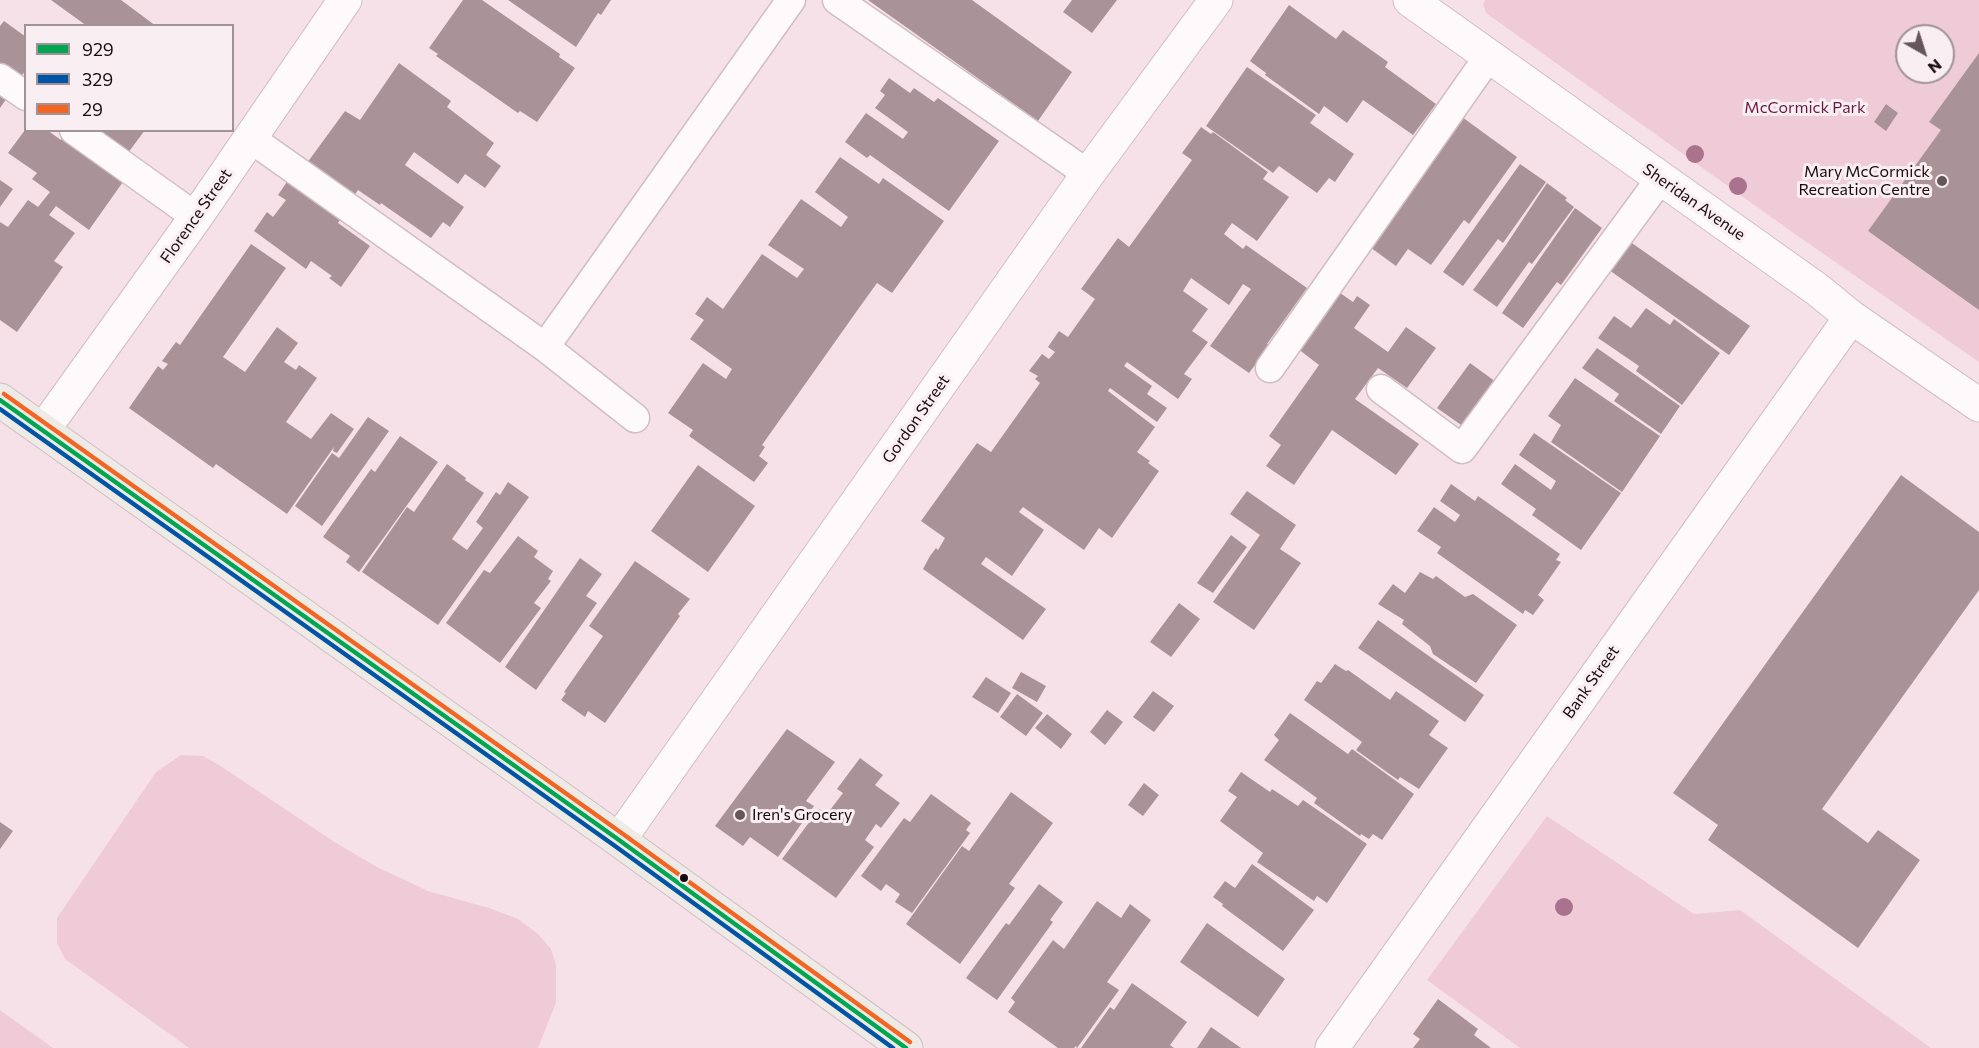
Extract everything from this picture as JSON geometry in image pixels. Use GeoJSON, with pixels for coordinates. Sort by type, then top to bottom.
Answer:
{"type":"FeatureCollection","features":[{"type":"Feature","properties":{"kind":"main road"},"geometry":{"type":"LineString","coordinates":[[0,400],[44,429],[619,840],[906,1048]]}},
{"type":"Feature","properties":{"kind":"street","name":"Florence Street"},"geometry":{"type":"LineString","coordinates":[[44,429],[196,217],[345,0]]}},
{"type":"Feature","properties":{"kind":"street","name":"Gordon Street"},"geometry":{"type":"LineString","coordinates":[[619,840],[1088,174],[1216,0]]}},
{"type":"Feature","properties":{"kind":"street","name":"Sheridan Avenue"},"geometry":{"type":"LineString","coordinates":[[1426,4],[1489,56],[1979,405]]}},
{"type":"Feature","properties":{"kind":"street","name":"Bank Street"},"geometry":{"type":"LineString","coordinates":[[1332,1048],[1851,316]]}},
{"type":"Feature","properties":{"kind":"lane"},"geometry":{"type":"LineString","coordinates":[[545,346],[791,0]]}},
{"type":"Feature","properties":{"kind":"lane"},"geometry":{"type":"LineString","coordinates":[[837,0],[1088,174]]}},
{"type":"Feature","properties":{"kind":"lane"},"geometry":{"type":"LineString","coordinates":[[1270,368],[1489,56]]}},
{"type":"Feature","properties":{"kind":"lane"},"geometry":{"type":"LineString","coordinates":[[0,78],[24,95]]}},
{"type":"Feature","properties":{"kind":"lane"},"geometry":{"type":"LineString","coordinates":[[77,132],[196,217]]}},
{"type":"Feature","properties":{"kind":"lane"},"geometry":{"type":"LineString","coordinates":[[250,138],[545,346],[635,418]]}},
{"type":"Feature","properties":{"kind":"lane"},"geometry":{"type":"LineString","coordinates":[[1381,389],[1462,449],[1661,178]]}},
{"type":"Feature","properties":{"kind":"green space","name":"McCormick Park"},"geometry":{"type":"Polygon","coordinates":[[[1485,0],[1979,0],[1979,362],[1792,232],[1486,13],[1483,4],[1485,0]]]}},
{"type":"Feature","properties":{"kind":"green space"},"geometry":{"type":"Polygon","coordinates":[[[181,755],[203,756],[219,765],[336,843],[377,867],[428,891],[489,908],[518,919],[538,934],[551,949],[556,965],[556,1003],[538,1048],[189,1048],[65,959],[57,943],[57,918],[156,772],[181,755]]]}},
{"type":"Feature","properties":{"kind":"green space"},"geometry":{"type":"Polygon","coordinates":[[[1547,816],[1694,914],[1740,910],[1931,1048],[1520,1048],[1427,980],[1547,816]]]}},
{"type":"Feature","properties":{"kind":"green space"},"geometry":{"type":"Polygon","coordinates":[[[0,1010],[53,1048],[0,1048],[0,1010]]]}},
{"type":"Feature","properties":{"kind":"building"},"geometry":{"type":"Polygon","coordinates":[[[51,0],[121,0],[153,24],[84,24],[51,0]]]}},
{"type":"Feature","properties":{"kind":"building"},"geometry":{"type":"Polygon","coordinates":[[[463,0],[482,0],[560,54],[559,57],[575,68],[537,122],[520,111],[518,113],[436,56],[438,54],[429,48],[463,0]]]}},
{"type":"Feature","properties":{"kind":"building"},"geometry":{"type":"Polygon","coordinates":[[[508,0],[611,0],[601,15],[598,13],[576,47],[508,0]]]}},
{"type":"Feature","properties":{"kind":"building"},"geometry":{"type":"Polygon","coordinates":[[[868,0],[972,0],[1072,72],[1038,121],[868,0]]]}},
{"type":"Feature","properties":{"kind":"building"},"geometry":{"type":"Polygon","coordinates":[[[1072,0],[1117,0],[1092,33],[1063,12],[1072,0]]]}},
{"type":"Feature","properties":{"kind":"building"},"geometry":{"type":"Polygon","coordinates":[[[1289,5],[1336,39],[1343,30],[1388,62],[1385,67],[1436,104],[1413,135],[1363,100],[1347,123],[1324,106],[1319,114],[1265,75],[1266,73],[1250,61],[1289,5]]]}},
{"type":"Feature","properties":{"kind":"building"},"geometry":{"type":"Polygon","coordinates":[[[4,21],[24,36],[24,73],[20,78],[0,64],[0,26],[4,21]]]}},
{"type":"Feature","properties":{"kind":"building","name":"Mary McCormick Recreation Centre"},"geometry":{"type":"Polygon","coordinates":[[[1979,53],[1979,310],[1868,231],[1941,130],[1929,122],[1979,53]]]}},
{"type":"Feature","properties":{"kind":"building"},"geometry":{"type":"Polygon","coordinates":[[[399,63],[451,101],[447,107],[494,143],[486,155],[501,166],[485,188],[465,174],[458,184],[414,152],[405,165],[464,207],[450,227],[443,222],[431,238],[358,190],[352,199],[307,163],[345,111],[360,120],[399,63]]]}},
{"type":"Feature","properties":{"kind":"building"},"geometry":{"type":"Polygon","coordinates":[[[1247,67],[1316,115],[1310,123],[1354,154],[1335,182],[1329,178],[1317,193],[1279,166],[1273,173],[1206,126],[1247,67]]]}},
{"type":"Feature","properties":{"kind":"building"},"geometry":{"type":"Polygon","coordinates":[[[889,78],[910,93],[914,88],[934,102],[938,98],[999,141],[949,211],[870,155],[867,158],[845,142],[866,113],[903,139],[908,132],[875,108],[885,95],[880,91],[889,78]]]}},
{"type":"Feature","properties":{"kind":"building"},"geometry":{"type":"Polygon","coordinates":[[[0,93],[7,98],[0,108],[0,93]]]}},
{"type":"Feature","properties":{"kind":"building"},"geometry":{"type":"Polygon","coordinates":[[[1886,104],[1898,113],[1886,131],[1874,122],[1886,104]]]}},
{"type":"Feature","properties":{"kind":"building"},"geometry":{"type":"Polygon","coordinates":[[[1462,117],[1517,157],[1469,224],[1464,220],[1431,265],[1408,249],[1396,266],[1363,242],[1462,117]]]}},
{"type":"Feature","properties":{"kind":"building"},"geometry":{"type":"Polygon","coordinates":[[[1201,127],[1211,134],[1213,132],[1268,172],[1263,179],[1289,197],[1257,241],[1232,223],[1224,234],[1243,249],[1246,245],[1307,288],[1249,373],[1210,346],[1251,289],[1243,284],[1229,305],[1191,278],[1183,291],[1208,309],[1192,331],[1208,342],[1184,374],[1192,379],[1178,399],[1127,362],[1124,366],[1152,386],[1147,394],[1167,408],[1157,422],[1110,388],[1108,391],[1155,427],[1137,452],[1159,471],[1112,538],[1099,528],[1084,550],[1023,507],[1019,512],[1044,530],[1012,576],[986,557],[981,564],[1046,609],[1023,640],[923,569],[930,556],[936,548],[938,550],[945,538],[921,521],[977,443],[991,452],[1040,383],[1035,379],[1038,376],[1029,371],[1042,354],[1049,359],[1055,352],[1048,347],[1059,331],[1068,337],[1095,299],[1081,289],[1118,238],[1129,247],[1192,160],[1182,153],[1201,127]]]}},
{"type":"Feature","properties":{"kind":"building"},"geometry":{"type":"Polygon","coordinates":[[[24,131],[50,132],[61,140],[63,136],[125,179],[89,230],[56,206],[49,215],[75,233],[54,261],[63,267],[17,332],[0,320],[0,222],[8,227],[28,200],[38,207],[50,192],[32,179],[37,173],[8,153],[24,131]]]}},
{"type":"Feature","properties":{"kind":"building"},"geometry":{"type":"Polygon","coordinates":[[[92,132],[144,132],[125,157],[92,132]]]}},
{"type":"Feature","properties":{"kind":"building"},"geometry":{"type":"Polygon","coordinates":[[[840,157],[879,184],[883,178],[944,221],[892,293],[877,283],[762,445],[765,447],[759,456],[768,463],[754,482],[689,436],[693,430],[668,413],[703,363],[726,379],[732,369],[690,339],[704,320],[695,314],[707,297],[723,309],[762,254],[797,278],[804,269],[768,245],[801,199],[841,227],[848,217],[815,192],[840,157]]]}},
{"type":"Feature","properties":{"kind":"building"},"geometry":{"type":"Polygon","coordinates":[[[1520,164],[1546,182],[1503,243],[1498,239],[1463,286],[1443,272],[1520,164]]]}},
{"type":"Feature","properties":{"kind":"building"},"geometry":{"type":"Polygon","coordinates":[[[293,173],[346,211],[338,223],[370,246],[341,287],[329,278],[332,276],[311,261],[306,269],[254,231],[267,212],[273,217],[286,200],[278,195],[293,173]]]}},
{"type":"Feature","properties":{"kind":"building"},"geometry":{"type":"Polygon","coordinates":[[[0,180],[13,189],[0,207],[0,180]]]}},
{"type":"Feature","properties":{"kind":"building"},"geometry":{"type":"Polygon","coordinates":[[[1547,183],[1567,198],[1565,200],[1574,207],[1532,264],[1529,262],[1497,307],[1473,290],[1547,183]]]}},
{"type":"Feature","properties":{"kind":"building"},"geometry":{"type":"Polygon","coordinates":[[[1575,208],[1602,228],[1561,285],[1557,282],[1523,328],[1502,313],[1575,208]]]}},
{"type":"Feature","properties":{"kind":"building"},"geometry":{"type":"Polygon","coordinates":[[[1629,241],[1750,326],[1729,355],[1609,270],[1629,241]]]}},
{"type":"Feature","properties":{"kind":"building"},"geometry":{"type":"Polygon","coordinates":[[[251,244],[286,268],[223,357],[245,372],[277,327],[298,343],[284,362],[296,370],[299,365],[317,378],[286,422],[311,439],[331,413],[354,429],[337,453],[333,451],[334,447],[287,514],[216,464],[213,468],[129,408],[158,366],[163,370],[168,364],[162,361],[176,342],[180,345],[251,244]]]}},
{"type":"Feature","properties":{"kind":"building"},"geometry":{"type":"Polygon","coordinates":[[[1333,288],[1353,302],[1357,296],[1370,305],[1354,328],[1388,352],[1406,327],[1436,348],[1407,388],[1378,368],[1355,399],[1419,444],[1396,475],[1332,430],[1294,485],[1266,466],[1281,445],[1269,436],[1319,365],[1293,345],[1333,288]]]}},
{"type":"Feature","properties":{"kind":"building"},"geometry":{"type":"Polygon","coordinates":[[[1646,308],[1670,325],[1674,319],[1720,353],[1682,405],[1636,371],[1639,366],[1598,338],[1614,316],[1631,328],[1646,308]]]}},
{"type":"Feature","properties":{"kind":"building"},"geometry":{"type":"Polygon","coordinates":[[[1597,348],[1680,406],[1661,434],[1614,401],[1619,394],[1582,368],[1597,348]]]}},
{"type":"Feature","properties":{"kind":"building"},"geometry":{"type":"Polygon","coordinates":[[[1470,363],[1496,382],[1464,427],[1437,408],[1470,363]]]}},
{"type":"Feature","properties":{"kind":"building"},"geometry":{"type":"Polygon","coordinates":[[[1575,378],[1660,436],[1622,492],[1551,442],[1561,425],[1548,416],[1575,378]]]}},
{"type":"Feature","properties":{"kind":"building"},"geometry":{"type":"Polygon","coordinates":[[[368,417],[389,431],[322,526],[295,506],[332,453],[339,458],[368,417]]]}},
{"type":"Feature","properties":{"kind":"building"},"geometry":{"type":"Polygon","coordinates":[[[1534,433],[1621,493],[1581,550],[1532,515],[1536,509],[1501,484],[1515,464],[1551,490],[1556,481],[1519,455],[1534,433]]]}},
{"type":"Feature","properties":{"kind":"building"},"geometry":{"type":"Polygon","coordinates":[[[400,436],[438,462],[359,572],[346,562],[350,556],[323,537],[371,469],[375,472],[400,436]]]}},
{"type":"Feature","properties":{"kind":"building"},"geometry":{"type":"Polygon","coordinates":[[[447,464],[484,493],[452,539],[467,550],[483,528],[476,522],[496,492],[500,495],[508,482],[529,497],[438,625],[362,572],[407,507],[414,512],[447,464]]]}},
{"type":"Feature","properties":{"kind":"building"},"geometry":{"type":"Polygon","coordinates":[[[698,465],[755,506],[708,572],[651,531],[698,465]]]}},
{"type":"Feature","properties":{"kind":"building"},"geometry":{"type":"Polygon","coordinates":[[[1901,475],[1979,532],[1979,590],[1822,809],[1868,843],[1878,830],[1920,860],[1858,948],[1708,840],[1718,825],[1673,793],[1901,475]]]}},
{"type":"Feature","properties":{"kind":"building"},"geometry":{"type":"Polygon","coordinates":[[[1451,484],[1475,501],[1478,496],[1560,554],[1556,560],[1561,562],[1538,595],[1544,600],[1533,615],[1525,610],[1523,614],[1437,553],[1441,547],[1417,531],[1434,507],[1455,522],[1460,515],[1440,501],[1451,484]]]}},
{"type":"Feature","properties":{"kind":"building"},"geometry":{"type":"Polygon","coordinates":[[[1247,491],[1296,525],[1280,549],[1301,563],[1254,630],[1213,602],[1260,535],[1230,514],[1247,491]]]}},
{"type":"Feature","properties":{"kind":"building"},"geometry":{"type":"Polygon","coordinates":[[[1231,535],[1247,547],[1213,593],[1197,583],[1231,535]]]}},
{"type":"Feature","properties":{"kind":"building"},"geometry":{"type":"Polygon","coordinates":[[[518,536],[538,551],[534,557],[553,571],[548,579],[551,581],[534,603],[541,608],[500,663],[446,623],[484,570],[490,573],[518,536]]]}},
{"type":"Feature","properties":{"kind":"building"},"geometry":{"type":"Polygon","coordinates":[[[580,558],[602,574],[586,596],[597,603],[536,690],[505,667],[580,558]]]}},
{"type":"Feature","properties":{"kind":"building"},"geometry":{"type":"Polygon","coordinates":[[[635,561],[690,599],[605,723],[588,711],[585,717],[561,700],[566,693],[564,692],[603,636],[589,626],[635,561]]]}},
{"type":"Feature","properties":{"kind":"building"},"geometry":{"type":"Polygon","coordinates":[[[1420,572],[1433,579],[1436,576],[1465,597],[1473,594],[1517,625],[1476,683],[1433,654],[1430,646],[1402,624],[1404,620],[1378,604],[1393,584],[1405,593],[1420,572]]]}},
{"type":"Feature","properties":{"kind":"building"},"geometry":{"type":"Polygon","coordinates":[[[1179,603],[1200,619],[1171,657],[1150,642],[1179,603]]]}},
{"type":"Feature","properties":{"kind":"building"},"geometry":{"type":"Polygon","coordinates":[[[1378,620],[1484,695],[1465,722],[1358,648],[1378,620]]]}},
{"type":"Feature","properties":{"kind":"building"},"geometry":{"type":"Polygon","coordinates":[[[1335,664],[1348,670],[1390,700],[1396,691],[1439,721],[1429,735],[1448,748],[1419,789],[1400,777],[1398,780],[1356,750],[1362,742],[1304,700],[1317,681],[1321,683],[1335,664]]]}},
{"type":"Feature","properties":{"kind":"building"},"geometry":{"type":"Polygon","coordinates":[[[1021,672],[1046,686],[1037,702],[1012,688],[1021,672]]]}},
{"type":"Feature","properties":{"kind":"building"},"geometry":{"type":"Polygon","coordinates":[[[986,677],[1011,693],[998,713],[972,697],[986,677]]]}},
{"type":"Feature","properties":{"kind":"building"},"geometry":{"type":"Polygon","coordinates":[[[1153,691],[1174,706],[1154,732],[1133,717],[1153,691]]]}},
{"type":"Feature","properties":{"kind":"building"},"geometry":{"type":"Polygon","coordinates":[[[1017,694],[1043,713],[1026,736],[1000,717],[1017,694]]]}},
{"type":"Feature","properties":{"kind":"building"},"geometry":{"type":"Polygon","coordinates":[[[1107,710],[1123,722],[1105,745],[1090,732],[1107,710]]]}},
{"type":"Feature","properties":{"kind":"building"},"geometry":{"type":"Polygon","coordinates":[[[1290,713],[1348,754],[1352,749],[1414,794],[1382,840],[1373,834],[1369,839],[1361,834],[1360,836],[1314,803],[1317,798],[1264,760],[1279,740],[1274,735],[1290,713]]]}},
{"type":"Feature","properties":{"kind":"building"},"geometry":{"type":"Polygon","coordinates":[[[1047,714],[1072,734],[1061,749],[1035,728],[1047,714]]]}},
{"type":"Feature","properties":{"kind":"building"},"geometry":{"type":"Polygon","coordinates":[[[787,729],[835,762],[806,801],[814,806],[778,857],[750,837],[743,846],[715,826],[787,729]]]}},
{"type":"Feature","properties":{"kind":"building"},"geometry":{"type":"Polygon","coordinates":[[[860,758],[883,775],[875,785],[900,803],[881,828],[876,824],[865,840],[874,847],[836,898],[782,859],[819,809],[827,814],[843,793],[837,789],[860,758]]]}},
{"type":"Feature","properties":{"kind":"building"},"geometry":{"type":"Polygon","coordinates":[[[1241,772],[1270,792],[1272,789],[1298,806],[1303,800],[1367,844],[1327,903],[1317,896],[1314,901],[1257,862],[1263,853],[1220,821],[1237,797],[1228,791],[1241,772]]]}},
{"type":"Feature","properties":{"kind":"building"},"geometry":{"type":"Polygon","coordinates":[[[1144,783],[1159,795],[1143,816],[1128,805],[1144,783]]]}},
{"type":"Feature","properties":{"kind":"building"},"geometry":{"type":"Polygon","coordinates":[[[1011,792],[1053,823],[1009,884],[1015,888],[960,964],[906,924],[962,846],[969,851],[1011,792]]]}},
{"type":"Feature","properties":{"kind":"building"},"geometry":{"type":"Polygon","coordinates":[[[931,794],[971,823],[966,830],[970,833],[912,913],[895,902],[900,894],[886,884],[881,891],[861,876],[904,818],[910,822],[931,794]]]}},
{"type":"Feature","properties":{"kind":"building"},"geometry":{"type":"Polygon","coordinates":[[[0,822],[13,831],[0,849],[0,822]]]}},
{"type":"Feature","properties":{"kind":"building"},"geometry":{"type":"Polygon","coordinates":[[[1252,864],[1314,910],[1283,951],[1213,897],[1225,881],[1235,888],[1252,864]]]}},
{"type":"Feature","properties":{"kind":"building"},"geometry":{"type":"Polygon","coordinates":[[[1039,884],[1063,902],[1050,920],[1053,922],[997,1000],[966,978],[1006,923],[1009,925],[1039,884]]]}},
{"type":"Feature","properties":{"kind":"building"},"geometry":{"type":"Polygon","coordinates":[[[1097,901],[1121,918],[1130,904],[1151,920],[1107,982],[1119,990],[1077,1048],[1076,1046],[1058,1048],[1008,1012],[1015,1002],[1011,998],[1053,940],[1064,949],[1097,901]]]}},
{"type":"Feature","properties":{"kind":"building"},"geometry":{"type":"Polygon","coordinates":[[[1207,923],[1285,979],[1258,1017],[1180,962],[1207,923]]]}},
{"type":"Feature","properties":{"kind":"building"},"geometry":{"type":"Polygon","coordinates":[[[1132,983],[1187,1022],[1170,1045],[1174,1048],[1081,1048],[1110,1007],[1114,1010],[1132,983]]]}},
{"type":"Feature","properties":{"kind":"building"},"geometry":{"type":"Polygon","coordinates":[[[1438,999],[1478,1029],[1474,1035],[1491,1048],[1413,1048],[1420,1039],[1413,1034],[1438,999]]]}},
{"type":"Feature","properties":{"kind":"building"},"geometry":{"type":"Polygon","coordinates":[[[1211,1027],[1241,1048],[1197,1048],[1211,1027]]]}},
{"type":"Feature","properties":{"kind":"transit line","name":"29"},"geometry":{"type":"LineString","coordinates":[[4,394],[623,834],[910,1042]]}},
{"type":"Feature","properties":{"kind":"transit line","name":"929"},"geometry":{"type":"LineString","coordinates":[[0,400],[619,840],[906,1048]]}},
{"type":"Feature","properties":{"kind":"transit line","name":"329"},"geometry":{"type":"LineString","coordinates":[[0,409],[615,846],[893,1048]]}},
{"type":"Feature","properties":{"kind":"place","name":"Mary McCormick Recreation Centre"},"geometry":{"type":"Point","coordinates":[1942,181]}},
{"type":"Feature","properties":{"kind":"place","name":"Iren's Grocery"},"geometry":{"type":"Point","coordinates":[740,815]}}]}
